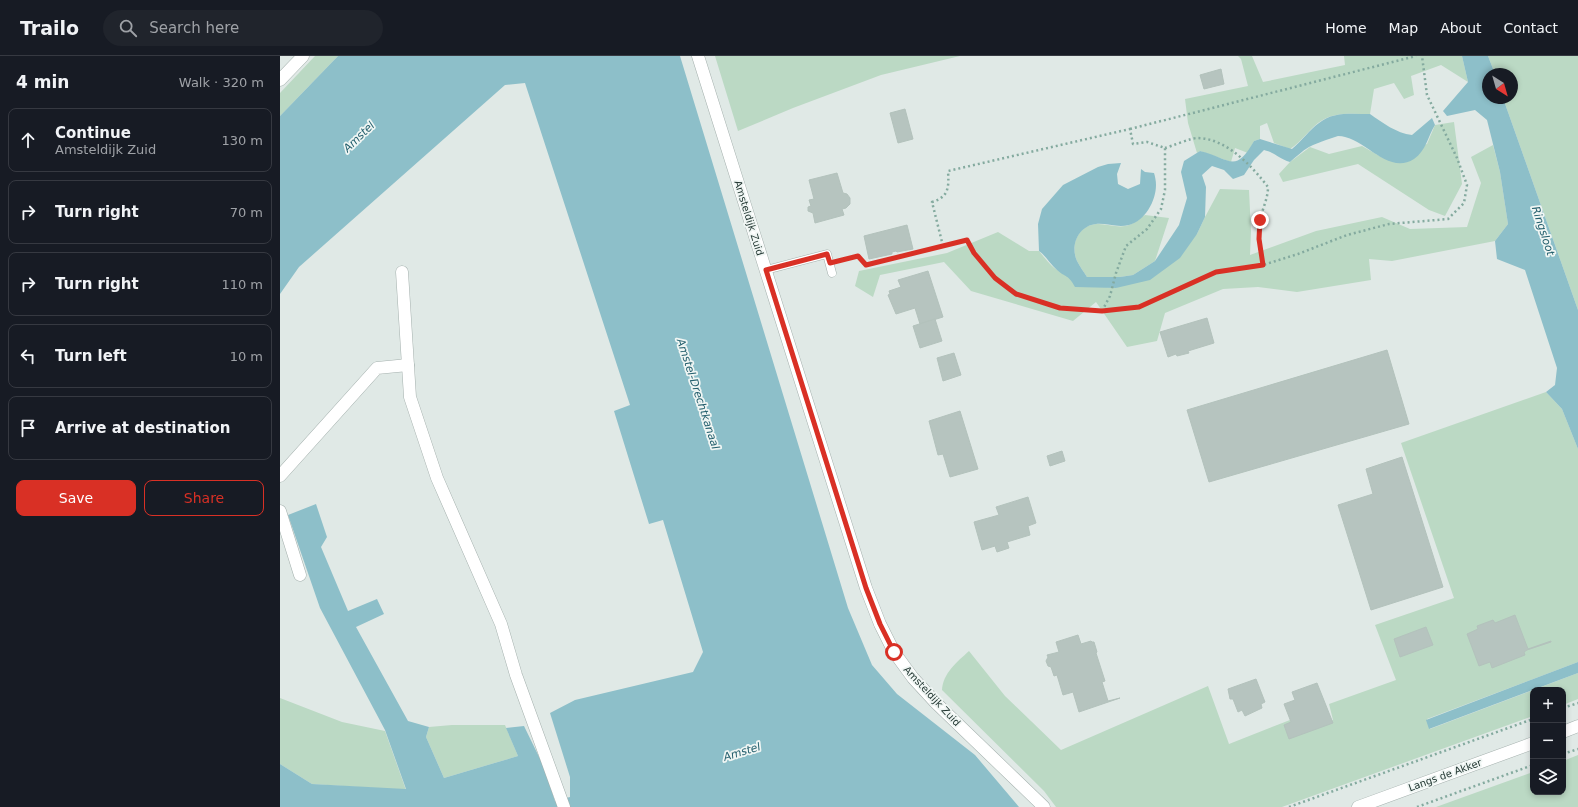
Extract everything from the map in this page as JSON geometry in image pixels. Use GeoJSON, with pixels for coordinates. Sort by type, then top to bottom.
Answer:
{"type":"FeatureCollection","features":[{"type":"Feature","properties":{"kind":"street"},"geometry":{"type":"LineString","coordinates":[[280,80],[303,56]]}},
{"type":"Feature","properties":{"kind":"street","name":"Amsteldijk Zuid"},"geometry":{"type":"LineString","coordinates":[[698,56],[866,588],[880,624],[894,652],[936,703],[1044,807]]}},
{"type":"Feature","properties":{"kind":"street"},"geometry":{"type":"LineString","coordinates":[[402,272],[410,397],[437,478],[501,624],[516,675],[562,801]]}},
{"type":"Feature","properties":{"kind":"street"},"geometry":{"type":"LineString","coordinates":[[280,476],[378,368],[408,365]]}},
{"type":"Feature","properties":{"kind":"street"},"geometry":{"type":"LineString","coordinates":[[280,511],[300,575]]}},
{"type":"Feature","properties":{"kind":"street"},"geometry":{"type":"LineString","coordinates":[[1566,731],[1578,726]]}},
{"type":"Feature","properties":{"kind":"street","name":"Langs de Akker"},"geometry":{"type":"LineString","coordinates":[[1358,807],[1530,744]]}},
{"type":"Feature","properties":{"kind":"lane"},"geometry":{"type":"LineString","coordinates":[[766,270],[827,254],[832,273]]}},
{"type":"Feature","properties":{"kind":"path"},"geometry":{"type":"LineString","coordinates":[[943,246],[932,202],[940,200],[949,187],[948,172],[1130,129],[1416,56]]}},
{"type":"Feature","properties":{"kind":"path"},"geometry":{"type":"LineString","coordinates":[[830,263],[858,256],[866,265],[967,240],[974,253],[995,278],[1016,294],[1060,308],[1102,311],[1139,307],[1216,272],[1263,265],[1347,236],[1389,224],[1448,219],[1464,203],[1467,185],[1457,158],[1428,95],[1422,56]]}},
{"type":"Feature","properties":{"kind":"path"},"geometry":{"type":"LineString","coordinates":[[1130,129],[1133,144],[1147,142],[1165,148],[1196,138],[1211,140],[1225,146],[1254,172],[1268,187],[1268,197],[1260,220],[1259,233],[1263,265]]}},
{"type":"Feature","properties":{"kind":"path"},"geometry":{"type":"LineString","coordinates":[[1102,311],[1110,296],[1116,273],[1126,246],[1147,229],[1161,209],[1165,190],[1165,148]]}},
{"type":"Feature","properties":{"kind":"path"},"geometry":{"type":"LineString","coordinates":[[1566,707],[1578,703]]}},
{"type":"Feature","properties":{"kind":"path"},"geometry":{"type":"LineString","coordinates":[[1289,807],[1530,720]]}},
{"type":"Feature","properties":{"kind":"path"},"geometry":{"type":"LineString","coordinates":[[1566,753],[1578,749]]}},
{"type":"Feature","properties":{"kind":"path"},"geometry":{"type":"LineString","coordinates":[[1418,807],[1530,766]]}},
{"type":"Feature","properties":{"kind":"green space"},"geometry":{"type":"Polygon","coordinates":[[[315,56],[338,56],[280,116],[280,93],[315,56]]]}},
{"type":"Feature","properties":{"kind":"green space"},"geometry":{"type":"Polygon","coordinates":[[[715,56],[960,56],[881,75],[793,108],[738,131],[715,56]]]}},
{"type":"Feature","properties":{"kind":"green space"},"geometry":{"type":"Polygon","coordinates":[[[1238,56],[1252,56],[1263,82],[1345,65],[1344,56],[1462,56],[1468,82],[1441,65],[1411,76],[1414,95],[1404,99],[1394,83],[1374,89],[1370,114],[1343,114],[1324,119],[1314,126],[1298,143],[1290,149],[1274,143],[1267,123],[1260,126],[1260,139],[1254,141],[1248,153],[1235,148],[1231,162],[1200,151],[1197,153],[1188,123],[1185,99],[1248,86],[1241,59],[1238,56]]]}},
{"type":"Feature","properties":{"kind":"green space"},"geometry":{"type":"Polygon","coordinates":[[[1488,56],[1578,56],[1578,310],[1505,104],[1518,104],[1518,68],[1493,68],[1488,56]]]}},
{"type":"Feature","properties":{"kind":"green space"},"geometry":{"type":"Polygon","coordinates":[[[1454,122],[1462,184],[1445,216],[1429,210],[1358,164],[1283,182],[1279,174],[1290,162],[1310,147],[1329,154],[1362,146],[1383,158],[1427,144],[1435,125],[1454,122]]]}},
{"type":"Feature","properties":{"kind":"green space"},"geometry":{"type":"Polygon","coordinates":[[[1493,145],[1500,172],[1508,224],[1495,241],[1392,261],[1369,259],[1371,280],[1297,292],[1258,287],[1223,289],[1165,313],[1157,341],[1127,347],[1096,302],[1073,321],[971,291],[944,262],[880,275],[873,297],[855,286],[859,271],[947,253],[998,232],[1029,251],[1039,251],[1053,267],[1065,275],[1094,285],[1116,288],[1197,234],[1220,189],[1249,190],[1251,231],[1250,255],[1316,231],[1382,217],[1410,229],[1467,227],[1481,183],[1471,157],[1493,145]]]}},
{"type":"Feature","properties":{"kind":"green space"},"geometry":{"type":"Polygon","coordinates":[[[1145,215],[1169,218],[1155,261],[1133,275],[1120,277],[1087,277],[1077,261],[1074,249],[1080,232],[1084,228],[1096,224],[1117,226],[1129,225],[1145,215]]]}},
{"type":"Feature","properties":{"kind":"green space"},"geometry":{"type":"Polygon","coordinates":[[[1546,392],[1562,409],[1578,449],[1578,662],[1427,719],[1430,729],[1530,691],[1530,717],[1282,807],[1056,807],[1044,791],[942,690],[948,673],[969,651],[1005,696],[1061,750],[1208,686],[1229,744],[1290,720],[1295,733],[1333,720],[1329,704],[1396,680],[1375,625],[1454,598],[1401,443],[1546,392]]]}},
{"type":"Feature","properties":{"kind":"green space"},"geometry":{"type":"Polygon","coordinates":[[[1578,673],[1578,699],[1566,704],[1566,687],[1541,687],[1578,673]]]}},
{"type":"Feature","properties":{"kind":"green space"},"geometry":{"type":"Polygon","coordinates":[[[280,698],[342,722],[385,731],[406,790],[312,784],[280,764],[280,698]]]}},
{"type":"Feature","properties":{"kind":"green space"},"geometry":{"type":"Polygon","coordinates":[[[452,725],[505,725],[518,756],[444,778],[426,737],[429,727],[452,725]]]}},
{"type":"Feature","properties":{"kind":"green space"},"geometry":{"type":"Polygon","coordinates":[[[1578,755],[1578,807],[1436,807],[1530,773],[1530,795],[1566,795],[1566,760],[1578,755]]]}},
{"type":"Feature","properties":{"kind":"water"},"geometry":{"type":"Polygon","coordinates":[[[338,56],[680,56],[848,608],[872,665],[897,694],[975,755],[1019,807],[280,807],[280,764],[312,784],[406,789],[385,730],[320,608],[288,515],[316,504],[327,537],[321,547],[348,611],[377,599],[384,614],[356,627],[408,721],[429,727],[426,737],[444,778],[518,756],[506,728],[524,726],[544,767],[555,801],[570,797],[570,777],[550,713],[575,700],[693,672],[703,652],[663,520],[649,524],[614,411],[630,405],[525,83],[505,85],[299,267],[280,294],[280,116],[338,56]]]}},
{"type":"Feature","properties":{"kind":"water","name":"Ringsloot"},"geometry":{"type":"Polygon","coordinates":[[[1462,56],[1488,56],[1493,68],[1482,68],[1482,104],[1505,104],[1578,310],[1578,449],[1562,409],[1546,392],[1555,385],[1557,368],[1525,270],[1497,259],[1495,241],[1508,224],[1500,172],[1487,120],[1475,110],[1447,116],[1443,111],[1468,82],[1462,56]]]}},
{"type":"Feature","properties":{"kind":"water"},"geometry":{"type":"Polygon","coordinates":[[[1343,114],[1370,114],[1395,130],[1406,134],[1412,135],[1432,118],[1435,125],[1418,156],[1404,163],[1394,163],[1357,142],[1338,136],[1311,146],[1301,152],[1290,162],[1264,150],[1254,160],[1244,175],[1233,179],[1224,170],[1212,166],[1202,175],[1206,187],[1205,217],[1197,234],[1180,258],[1150,280],[1116,288],[1075,287],[1069,278],[1057,270],[1039,251],[1038,224],[1042,209],[1063,185],[1098,167],[1108,164],[1121,163],[1117,174],[1118,184],[1128,189],[1140,184],[1141,169],[1145,172],[1154,173],[1156,185],[1152,204],[1145,215],[1135,223],[1120,226],[1096,224],[1084,229],[1077,238],[1074,249],[1078,263],[1087,277],[1120,277],[1133,275],[1155,261],[1179,225],[1187,198],[1181,172],[1184,161],[1200,151],[1225,160],[1236,161],[1242,158],[1254,141],[1260,139],[1292,149],[1315,126],[1325,119],[1343,114]]]}},
{"type":"Feature","properties":{"kind":"water"},"geometry":{"type":"Polygon","coordinates":[[[1578,662],[1578,673],[1541,687],[1530,687],[1530,691],[1429,729],[1426,720],[1578,662]]]}},
{"type":"Feature","properties":{"kind":"building"},"geometry":{"type":"Polygon","coordinates":[[[1221,69],[1224,84],[1204,89],[1200,75],[1221,69]]]}},
{"type":"Feature","properties":{"kind":"building"},"geometry":{"type":"Polygon","coordinates":[[[905,109],[913,139],[898,143],[890,113],[905,109]]]}},
{"type":"Feature","properties":{"kind":"building"},"geometry":{"type":"Polygon","coordinates":[[[837,173],[843,193],[847,194],[850,198],[850,204],[846,208],[842,209],[844,215],[815,223],[813,213],[808,211],[808,207],[811,206],[809,200],[814,199],[809,180],[837,173]]]}},
{"type":"Feature","properties":{"kind":"building"},"geometry":{"type":"Polygon","coordinates":[[[907,225],[913,249],[896,251],[892,252],[892,254],[869,259],[864,236],[907,225]]]}},
{"type":"Feature","properties":{"kind":"building"},"geometry":{"type":"Polygon","coordinates":[[[928,271],[943,317],[920,324],[915,308],[896,314],[888,295],[890,294],[889,291],[901,287],[898,280],[928,271]]]}},
{"type":"Feature","properties":{"kind":"building"},"geometry":{"type":"Polygon","coordinates":[[[1207,318],[1214,343],[1188,351],[1189,353],[1177,356],[1176,354],[1168,357],[1160,332],[1207,318]]]}},
{"type":"Feature","properties":{"kind":"building"},"geometry":{"type":"Polygon","coordinates":[[[935,319],[942,341],[920,348],[913,326],[935,319]]]}},
{"type":"Feature","properties":{"kind":"building"},"geometry":{"type":"Polygon","coordinates":[[[1387,350],[1409,424],[1209,482],[1187,410],[1387,350]]]}},
{"type":"Feature","properties":{"kind":"building"},"geometry":{"type":"Polygon","coordinates":[[[954,353],[961,375],[943,381],[937,358],[954,353]]]}},
{"type":"Feature","properties":{"kind":"building"},"geometry":{"type":"Polygon","coordinates":[[[960,411],[978,469],[950,477],[943,454],[938,455],[929,421],[960,411]]]}},
{"type":"Feature","properties":{"kind":"building"},"geometry":{"type":"Polygon","coordinates":[[[1062,451],[1065,461],[1050,466],[1047,456],[1062,451]]]}},
{"type":"Feature","properties":{"kind":"building"},"geometry":{"type":"Polygon","coordinates":[[[1402,457],[1443,587],[1371,610],[1338,505],[1373,494],[1366,469],[1402,457]]]}},
{"type":"Feature","properties":{"kind":"building"},"geometry":{"type":"Polygon","coordinates":[[[1028,497],[1036,523],[1028,526],[1030,535],[1007,542],[1009,548],[997,552],[995,546],[982,550],[974,522],[999,515],[996,507],[1028,497]]]}},
{"type":"Feature","properties":{"kind":"building"},"geometry":{"type":"Polygon","coordinates":[[[1515,615],[1528,649],[1551,642],[1527,650],[1524,652],[1525,655],[1492,668],[1490,662],[1479,666],[1467,634],[1478,629],[1477,626],[1493,620],[1495,623],[1515,615]]]}},
{"type":"Feature","properties":{"kind":"building"},"geometry":{"type":"Polygon","coordinates":[[[1426,627],[1433,645],[1400,657],[1394,639],[1426,627]]]}},
{"type":"Feature","properties":{"kind":"building"},"geometry":{"type":"Polygon","coordinates":[[[1078,635],[1081,644],[1091,641],[1094,642],[1105,681],[1102,682],[1108,701],[1120,698],[1079,712],[1073,692],[1063,695],[1057,675],[1054,676],[1051,667],[1048,666],[1046,661],[1048,657],[1047,655],[1059,652],[1056,642],[1078,635]]]}},
{"type":"Feature","properties":{"kind":"building"},"geometry":{"type":"Polygon","coordinates":[[[1256,679],[1265,702],[1261,704],[1262,708],[1245,716],[1242,710],[1238,712],[1233,699],[1230,699],[1228,689],[1256,679]]]}},
{"type":"Feature","properties":{"kind":"building"},"geometry":{"type":"Polygon","coordinates":[[[1317,683],[1333,723],[1289,739],[1284,725],[1291,722],[1284,704],[1295,700],[1292,692],[1317,683]]]}},
{"type":"Feature","properties":{"kind":"route"},"geometry":{"type":"LineString","coordinates":[[894,652],[880,624],[866,588],[766,270],[827,254],[830,263],[858,256],[866,265],[967,240],[974,253],[995,278],[1016,294],[1060,308],[1102,311],[1139,307],[1216,272],[1263,265],[1259,239],[1260,220]]}},
{"type":"Feature","properties":{"kind":"water label","name":"Amstel"},"geometry":{"type":"Point","coordinates":[359,137]}},
{"type":"Feature","properties":{"kind":"water label","name":"Amstel-Drechtkanaal"},"geometry":{"type":"Point","coordinates":[698,394]}},
{"type":"Feature","properties":{"kind":"water label","name":"Amstel"},"geometry":{"type":"Point","coordinates":[742,752]}}]}
